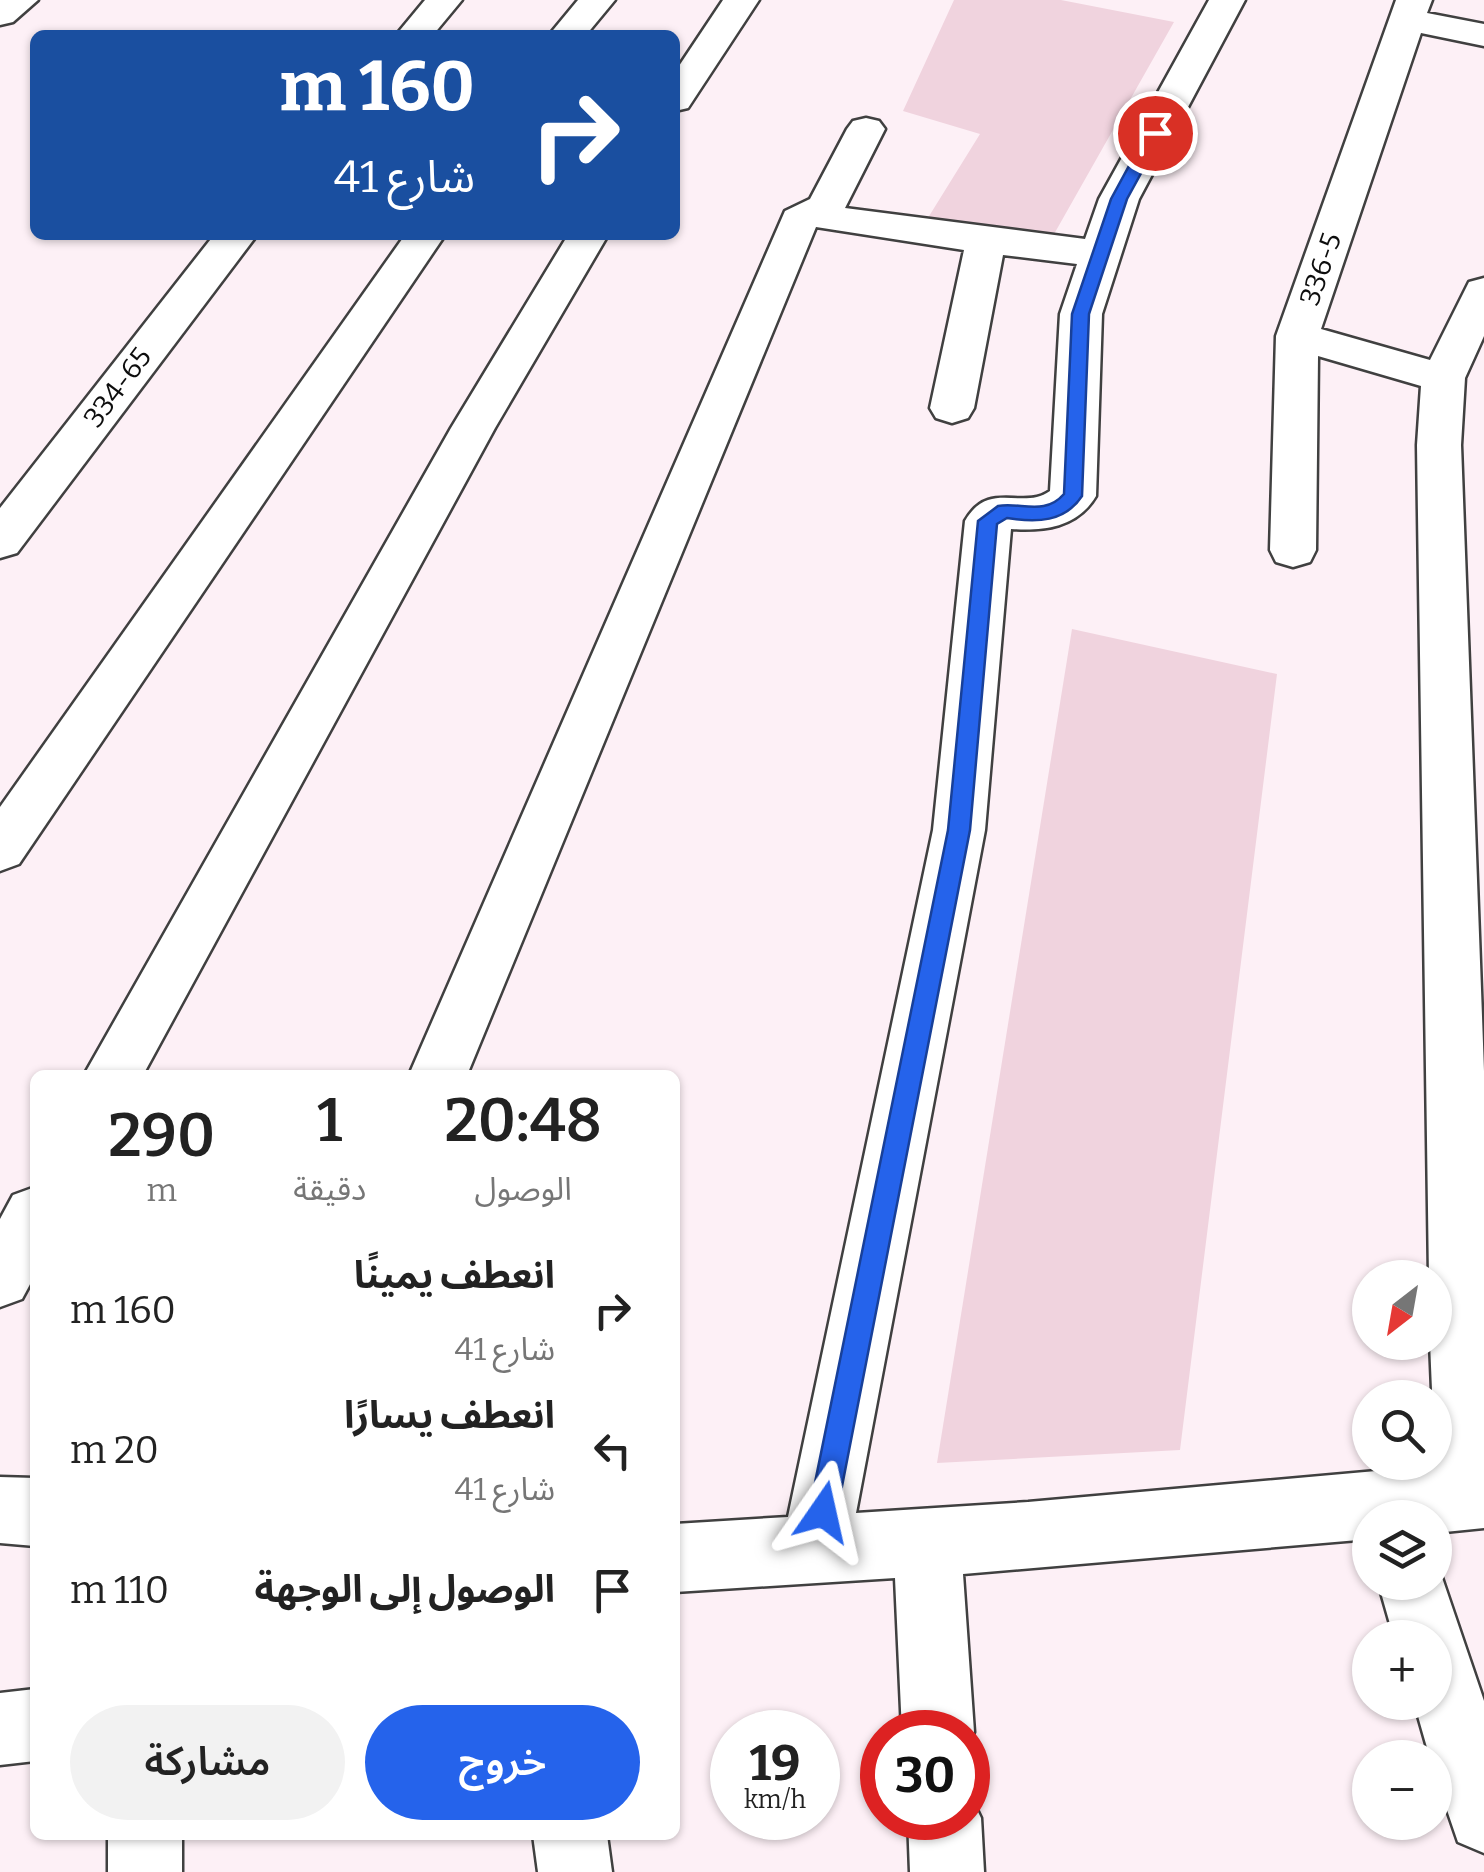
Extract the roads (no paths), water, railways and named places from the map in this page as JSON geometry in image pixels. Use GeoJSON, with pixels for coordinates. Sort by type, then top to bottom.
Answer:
{"type":"FeatureCollection","features":[{"type":"Feature","properties":{"kind":"street"},"geometry":{"type":"LineString","coordinates":[[0,14],[20,0]]}},
{"type":"Feature","properties":{"kind":"street"},"geometry":{"type":"LineString","coordinates":[[418,30],[444,0]]}},
{"type":"Feature","properties":{"kind":"street"},"geometry":{"type":"LineString","coordinates":[[571,30],[597,0]]}},
{"type":"Feature","properties":{"kind":"street"},"geometry":{"type":"LineString","coordinates":[[680,92],[741,0]]}},
{"type":"Feature","properties":{"kind":"street"},"geometry":{"type":"LineString","coordinates":[[815,1550],[959,830],[988,521],[1005,511],[1030,515],[1062,509],[1073,496],[1080,314],[1119,199],[1227,0]]}},
{"type":"Feature","properties":{"kind":"street"},"geometry":{"type":"LineString","coordinates":[[1410,10],[1484,35]]}},
{"type":"Feature","properties":{"kind":"street","name":"336-5"},"geometry":{"type":"LineString","coordinates":[[1293,550],[1297,336],[1410,10]]}},
{"type":"Feature","properties":{"kind":"street"},"geometry":{"type":"LineString","coordinates":[[440,1070],[799,220],[826,207],[866,129]]}},
{"type":"Feature","properties":{"kind":"street"},"geometry":{"type":"LineString","coordinates":[[815,214],[1100,254]]}},
{"type":"Feature","properties":{"kind":"street","name":"334-65"},"geometry":{"type":"LineString","coordinates":[[0,541],[21,480],[233,240]]}},
{"type":"Feature","properties":{"kind":"street"},"geometry":{"type":"LineString","coordinates":[[0,849],[423,240]]}},
{"type":"Feature","properties":{"kind":"street"},"geometry":{"type":"LineString","coordinates":[[116,1070],[473,428],[585,240]]}},
{"type":"Feature","properties":{"kind":"street"},"geometry":{"type":"LineString","coordinates":[[952,408],[986,240]]}},
{"type":"Feature","properties":{"kind":"street"},"geometry":{"type":"LineString","coordinates":[[1447,1500],[1475,1495],[1439,445],[1442,378],[1484,291]]}},
{"type":"Feature","properties":{"kind":"street"},"geometry":{"type":"LineString","coordinates":[[1297,336],[1442,378]]}},
{"type":"Feature","properties":{"kind":"street"},"geometry":{"type":"LineString","coordinates":[[0,1278],[30,1225]]}},
{"type":"Feature","properties":{"kind":"street"},"geometry":{"type":"LineString","coordinates":[[0,1510],[30,1512]]}},
{"type":"Feature","properties":{"kind":"street"},"geometry":{"type":"LineString","coordinates":[[680,1558],[1352,1513]]}},
{"type":"Feature","properties":{"kind":"street"},"geometry":{"type":"LineString","coordinates":[[927,1542],[937,1710]]}},
{"type":"Feature","properties":{"kind":"street"},"geometry":{"type":"LineString","coordinates":[[1452,1712],[1484,1816]]}},
{"type":"Feature","properties":{"kind":"street"},"geometry":{"type":"LineString","coordinates":[[0,1729],[30,1726]]}},
{"type":"Feature","properties":{"kind":"street"},"geometry":{"type":"LineString","coordinates":[[145,1872],[146,1840]]}},
{"type":"Feature","properties":{"kind":"street"},"geometry":{"type":"LineString","coordinates":[[571,1840],[574,1872]]}},
{"type":"Feature","properties":{"kind":"street"},"geometry":{"type":"LineString","coordinates":[[945,1840],[947,1872]]}}]}
